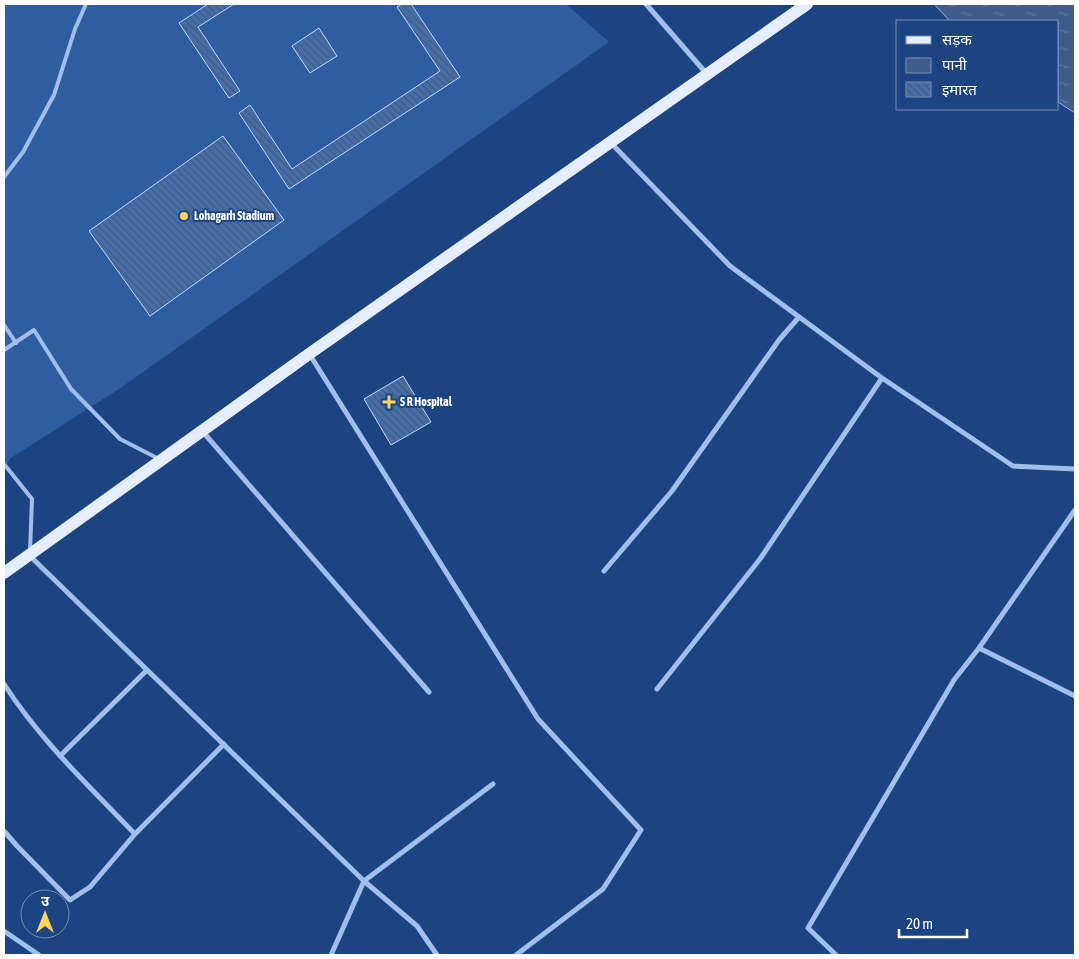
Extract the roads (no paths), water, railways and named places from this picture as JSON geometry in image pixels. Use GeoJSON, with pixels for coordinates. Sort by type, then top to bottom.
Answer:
{"type":"FeatureCollection","features":[{"type":"Feature","properties":{"kind":"main road"},"geometry":{"type":"LineString","coordinates":[[4,573],[309,354],[807,4]]}},
{"type":"Feature","properties":{"kind":"street"},"geometry":{"type":"LineString","coordinates":[[646,4],[707,74]]}},
{"type":"Feature","properties":{"kind":"street"},"geometry":{"type":"LineString","coordinates":[[610,142],[730,266],[882,378],[1013,466],[1075,469]]}},
{"type":"Feature","properties":{"kind":"street"},"geometry":{"type":"LineString","coordinates":[[604,571],[672,491],[779,340],[799,317]]}},
{"type":"Feature","properties":{"kind":"street"},"geometry":{"type":"LineString","coordinates":[[309,354],[538,720],[641,830],[603,889],[516,955]]}},
{"type":"Feature","properties":{"kind":"street"},"geometry":{"type":"LineString","coordinates":[[656,688],[760,559],[882,378]]}},
{"type":"Feature","properties":{"kind":"street"},"geometry":{"type":"LineString","coordinates":[[202,431],[429,692]]}},
{"type":"Feature","properties":{"kind":"street"},"geometry":{"type":"LineString","coordinates":[[836,955],[808,928],[954,680],[979,648],[1075,510]]}},
{"type":"Feature","properties":{"kind":"street"},"geometry":{"type":"LineString","coordinates":[[30,556],[364,881],[417,926],[437,955]]}},
{"type":"Feature","properties":{"kind":"street"},"geometry":{"type":"LineString","coordinates":[[979,648],[1075,696]]}},
{"type":"Feature","properties":{"kind":"street"},"geometry":{"type":"LineString","coordinates":[[60,756],[147,670]]}},
{"type":"Feature","properties":{"kind":"street"},"geometry":{"type":"LineString","coordinates":[[4,684],[17,704],[60,756],[135,834]]}},
{"type":"Feature","properties":{"kind":"street"},"geometry":{"type":"LineString","coordinates":[[4,831],[70,900],[90,887],[135,834],[224,744]]}},
{"type":"Feature","properties":{"kind":"street"},"geometry":{"type":"LineString","coordinates":[[331,955],[364,881],[493,784]]}},
{"type":"Feature","properties":{"kind":"street"},"geometry":{"type":"LineString","coordinates":[[4,931],[39,955]]}},
{"type":"Feature","properties":{"kind":"lane"},"geometry":{"type":"LineString","coordinates":[[4,176],[23,152],[54,95],[75,29],[86,4]]}},
{"type":"Feature","properties":{"kind":"lane"},"geometry":{"type":"LineString","coordinates":[[4,325],[16,343]]}},
{"type":"Feature","properties":{"kind":"lane"},"geometry":{"type":"LineString","coordinates":[[4,350],[34,330],[71,389],[120,439],[162,461]]}},
{"type":"Feature","properties":{"kind":"lane"},"geometry":{"type":"LineString","coordinates":[[4,464],[32,499],[30,556]]}},
{"type":"Feature","properties":{"kind":"water"},"geometry":{"type":"Polygon","coordinates":[[[934,4],[1075,4],[1075,113],[1059,103],[1059,20],[949,20],[934,4]]]}},
{"type":"Feature","properties":{"kind":"place","name":"Lohagarh Stadium"},"geometry":{"type":"Point","coordinates":[184,216]}},
{"type":"Feature","properties":{"kind":"place","name":"S R Hospital"},"geometry":{"type":"Point","coordinates":[389,402]}}]}
